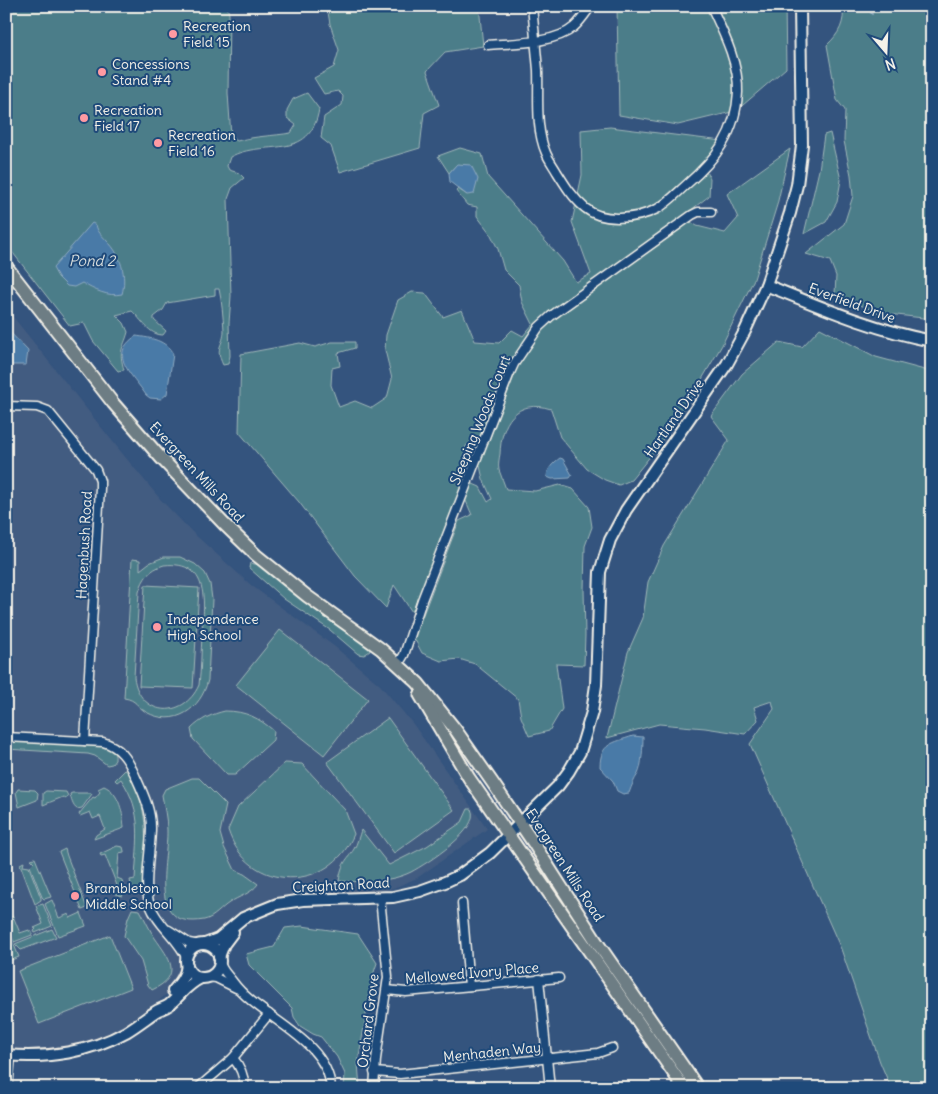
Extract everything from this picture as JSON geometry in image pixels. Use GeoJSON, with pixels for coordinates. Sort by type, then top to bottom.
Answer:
{"type":"FeatureCollection","features":[{"type":"Feature","properties":{"kind":"main road","name":"Evergreen Mills Road"},"geometry":{"type":"LineString","coordinates":[[6,266],[113,403],[161,458],[224,524],[256,555],[307,596],[354,628],[418,683],[450,723],[520,824],[596,941],[698,1088]]}},
{"type":"Feature","properties":{"kind":"main road","name":"Evergreen Mills Road"},"geometry":{"type":"LineString","coordinates":[[398,665],[430,711],[469,778],[684,1088]]}},
{"type":"Feature","properties":{"kind":"main road"},"geometry":{"type":"LineString","coordinates":[[430,711],[454,736],[510,818],[520,824]]}},
{"type":"Feature","properties":{"kind":"street"},"geometry":{"type":"LineString","coordinates":[[532,6],[543,145],[550,163],[572,195],[586,208],[603,216],[637,216],[657,209],[679,192],[706,166],[730,132],[737,102],[737,80],[735,66],[712,6]]}},
{"type":"Feature","properties":{"kind":"street"},"geometry":{"type":"LineString","coordinates":[[488,45],[548,38],[568,32],[575,27],[591,6]]}},
{"type":"Feature","properties":{"kind":"street","name":"Hartland Drive"},"geometry":{"type":"LineString","coordinates":[[508,835],[558,786],[580,752],[587,733],[596,685],[600,572],[610,540],[626,510],[728,364],[766,285],[790,213],[801,160],[803,113],[800,6]]}},
{"type":"Feature","properties":{"kind":"street","name":"Sleeping Woods Court"},"geometry":{"type":"LineString","coordinates":[[398,665],[404,655],[422,600],[509,375],[521,353],[539,327],[574,298],[692,214],[702,211],[711,212]]}},
{"type":"Feature","properties":{"kind":"street","name":"Everfield Drive"},"geometry":{"type":"LineString","coordinates":[[766,285],[868,325],[932,342]]}},
{"type":"Feature","properties":{"kind":"street","name":"Hagenbush Road"},"geometry":{"type":"LineString","coordinates":[[6,406],[37,408],[48,412],[92,464],[100,481],[85,741]]}},
{"type":"Feature","properties":{"kind":"street"},"geometry":{"type":"LineString","coordinates":[[6,737],[109,744],[122,752],[146,799],[151,827],[148,895],[150,905],[161,925],[180,947],[192,974],[216,978],[236,988],[312,1049],[328,1073],[331,1088]]}},
{"type":"Feature","properties":{"kind":"street","name":"Creighton Road"},"geometry":{"type":"LineString","coordinates":[[156,1011],[183,979],[191,950],[218,939],[243,918],[268,907],[289,901],[380,898],[420,891],[460,874],[490,853],[508,835]]}},
{"type":"Feature","properties":{"kind":"street","name":"Orchard Grove"},"geometry":{"type":"LineString","coordinates":[[374,1088],[374,1072],[387,990],[387,964],[380,898]]}},
{"type":"Feature","properties":{"kind":"street"},"geometry":{"type":"LineString","coordinates":[[462,902],[469,986]]}},
{"type":"Feature","properties":{"kind":"street","name":"Creighton Road"},"geometry":{"type":"LineString","coordinates":[[9,1055],[42,1056],[78,1051],[113,1038],[141,1022],[168,1005],[189,984],[216,972],[224,944],[230,935],[250,916]]}},
{"type":"Feature","properties":{"kind":"street"},"geometry":{"type":"LineString","coordinates":[[161,925],[189,943],[214,948],[223,972],[236,988]]}},
{"type":"Feature","properties":{"kind":"street","name":"Mellowed Ivory Place"},"geometry":{"type":"LineString","coordinates":[[387,990],[406,992],[559,978]]}},
{"type":"Feature","properties":{"kind":"street"},"geometry":{"type":"LineString","coordinates":[[539,980],[550,1088]]}},
{"type":"Feature","properties":{"kind":"street"},"geometry":{"type":"LineString","coordinates":[[198,1088],[233,1058],[269,1014]]}},
{"type":"Feature","properties":{"kind":"street","name":"Menhaden Way"},"geometry":{"type":"LineString","coordinates":[[374,1072],[400,1074],[598,1053],[612,1048]]}},
{"type":"Feature","properties":{"kind":"street"},"geometry":{"type":"LineString","coordinates":[[8,1088],[9,1055]]}},
{"type":"Feature","properties":{"kind":"street"},"geometry":{"type":"LineString","coordinates":[[233,1058],[238,1063],[243,1075],[245,1088]]}},
{"type":"Feature","properties":{"kind":"shaded area","name":"Independence High School"},"geometry":{"type":"Polygon","coordinates":[[[6,308],[121,452],[161,500],[192,532],[252,586],[335,647],[380,685],[413,724],[487,829],[417,878],[391,889],[371,892],[289,895],[274,898],[243,911],[212,937],[205,939],[188,937],[167,921],[153,900],[152,895],[155,831],[149,794],[129,753],[118,743],[109,739],[6,732],[6,308]]]}},
{"type":"Feature","properties":{"kind":"shaded area","name":"Brambleton Middle School"},"geometry":{"type":"Polygon","coordinates":[[[6,741],[103,746],[113,750],[130,773],[141,797],[145,815],[143,887],[145,905],[157,927],[183,958],[183,965],[176,985],[149,1010],[109,1034],[70,1047],[30,1051],[6,1049],[6,741]]]}},
{"type":"Feature","properties":{"kind":"green space"},"geometry":{"type":"Polygon","coordinates":[[[6,6],[227,6],[229,14],[228,93],[231,137],[237,141],[291,133],[296,125],[287,118],[287,110],[293,99],[307,93],[319,109],[314,126],[306,137],[296,143],[257,149],[230,157],[227,166],[229,170],[239,173],[244,178],[232,188],[228,199],[231,296],[229,323],[230,356],[228,364],[223,365],[219,354],[224,330],[219,289],[215,289],[215,295],[167,303],[163,310],[154,317],[154,320],[166,331],[163,335],[150,330],[132,311],[116,315],[124,323],[128,332],[121,353],[124,370],[118,371],[93,341],[84,323],[70,326],[6,244],[6,6]]]}},
{"type":"Feature","properties":{"kind":"green space"},"geometry":{"type":"Polygon","coordinates":[[[327,6],[479,6],[483,46],[445,52],[427,71],[439,105],[424,113],[420,148],[340,172],[331,146],[321,138],[324,117],[342,105],[343,96],[338,91],[324,94],[314,78],[334,67],[339,50],[330,24],[327,6]]]}},
{"type":"Feature","properties":{"kind":"green space"},"geometry":{"type":"Polygon","coordinates":[[[617,6],[785,6],[786,68],[736,111],[678,125],[619,115],[617,6]]]}},
{"type":"Feature","properties":{"kind":"green space"},"geometry":{"type":"Polygon","coordinates":[[[843,6],[932,6],[932,319],[879,313],[835,294],[836,276],[830,261],[806,254],[844,224],[853,196],[844,141],[845,110],[837,100],[827,45],[840,28],[843,18],[843,6]]]}},
{"type":"Feature","properties":{"kind":"green space"},"geometry":{"type":"Polygon","coordinates":[[[610,127],[722,141],[702,166],[710,178],[709,196],[691,210],[689,221],[697,226],[725,233],[738,218],[727,194],[790,149],[777,205],[754,279],[722,345],[691,398],[656,449],[631,480],[619,485],[605,480],[587,469],[560,437],[551,409],[528,407],[520,410],[507,423],[503,432],[499,464],[499,470],[506,489],[535,491],[560,485],[573,489],[589,507],[592,527],[585,546],[584,665],[556,664],[562,709],[549,731],[529,736],[521,717],[518,699],[475,664],[459,659],[441,661],[422,653],[414,638],[459,521],[472,515],[466,501],[460,497],[412,612],[394,585],[386,608],[355,576],[299,502],[239,432],[241,354],[300,343],[315,347],[332,342],[355,342],[355,348],[338,353],[340,366],[332,368],[331,385],[339,407],[355,401],[372,408],[387,398],[392,379],[385,350],[386,335],[398,300],[412,292],[425,293],[443,317],[462,310],[475,341],[499,343],[512,330],[523,336],[533,324],[522,302],[519,285],[504,270],[498,249],[490,233],[477,216],[477,207],[467,205],[456,191],[458,189],[467,195],[457,164],[449,173],[438,156],[460,148],[482,154],[488,177],[563,261],[576,282],[591,274],[572,222],[582,175],[581,130],[610,127]],[[515,374],[505,375],[483,432],[487,445],[515,374]],[[474,440],[466,446],[464,467],[473,484],[480,487],[488,502],[492,499],[483,479],[474,440]]]}},
{"type":"Feature","properties":{"kind":"green space"},"geometry":{"type":"Polygon","coordinates":[[[830,133],[841,180],[837,202],[826,222],[804,234],[819,170],[824,135],[830,133]]]}},
{"type":"Feature","properties":{"kind":"green space"},"geometry":{"type":"Polygon","coordinates":[[[820,328],[876,357],[932,372],[932,1088],[891,1088],[880,1062],[841,949],[750,744],[774,709],[772,701],[754,707],[758,720],[745,734],[659,724],[607,738],[628,652],[643,618],[648,582],[664,546],[729,440],[711,416],[742,374],[779,342],[802,347],[820,328]]]}},
{"type":"Feature","properties":{"kind":"green space"},"geometry":{"type":"Polygon","coordinates":[[[164,557],[180,557],[195,564],[205,573],[210,584],[212,599],[208,680],[205,690],[193,707],[177,717],[157,716],[146,712],[132,700],[124,698],[132,559],[140,560],[140,570],[149,563],[164,557]],[[164,565],[155,569],[145,578],[139,592],[134,677],[138,690],[144,700],[162,709],[173,709],[183,704],[192,697],[199,685],[204,610],[201,586],[197,577],[190,569],[179,565],[164,565]]]}},
{"type":"Feature","properties":{"kind":"green space"},"geometry":{"type":"Polygon","coordinates":[[[250,563],[260,565],[368,647],[370,651],[364,655],[358,654],[330,630],[284,599],[249,568],[250,563]]]}},
{"type":"Feature","properties":{"kind":"green space"},"geometry":{"type":"Polygon","coordinates":[[[145,585],[199,588],[193,688],[139,686],[145,585]]]}},
{"type":"Feature","properties":{"kind":"green space"},"geometry":{"type":"Polygon","coordinates":[[[280,630],[368,699],[324,755],[236,685],[280,630]]]}},
{"type":"Feature","properties":{"kind":"green space"},"geometry":{"type":"Polygon","coordinates":[[[225,711],[239,712],[252,716],[274,731],[273,740],[235,775],[227,775],[193,739],[191,729],[207,717],[225,711]]]}},
{"type":"Feature","properties":{"kind":"green space"},"geometry":{"type":"Polygon","coordinates":[[[388,718],[454,810],[394,853],[327,762],[388,718]]]}},
{"type":"Feature","properties":{"kind":"green space"},"geometry":{"type":"Polygon","coordinates":[[[6,741],[103,746],[112,750],[115,754],[115,760],[112,764],[107,765],[95,756],[88,754],[6,749],[6,741]]]}},
{"type":"Feature","properties":{"kind":"green space"},"geometry":{"type":"Polygon","coordinates":[[[285,763],[302,764],[345,810],[354,834],[343,853],[327,867],[309,875],[290,878],[270,875],[253,866],[238,851],[228,830],[238,807],[285,763]]]}},
{"type":"Feature","properties":{"kind":"green space"},"geometry":{"type":"Polygon","coordinates":[[[125,770],[132,777],[140,798],[145,823],[143,885],[141,890],[137,892],[132,890],[130,880],[135,879],[138,839],[136,815],[128,791],[121,779],[117,782],[115,780],[125,770]]]}},
{"type":"Feature","properties":{"kind":"green space"},"geometry":{"type":"Polygon","coordinates":[[[192,778],[199,778],[226,805],[220,833],[224,847],[235,870],[258,884],[252,890],[204,920],[186,920],[174,915],[167,905],[164,891],[167,830],[162,795],[165,789],[192,778]]]}},
{"type":"Feature","properties":{"kind":"green space"},"geometry":{"type":"Polygon","coordinates":[[[104,786],[114,794],[120,804],[124,828],[94,839],[96,835],[105,829],[100,816],[93,819],[90,812],[80,816],[79,814],[93,797],[95,798],[100,792],[98,789],[104,786]]]}},
{"type":"Feature","properties":{"kind":"green space"},"geometry":{"type":"Polygon","coordinates":[[[18,789],[35,790],[38,793],[37,800],[19,807],[16,792],[18,789]]]}},
{"type":"Feature","properties":{"kind":"green space"},"geometry":{"type":"Polygon","coordinates":[[[46,791],[66,792],[68,796],[66,799],[63,797],[43,805],[43,793],[46,791]]]}},
{"type":"Feature","properties":{"kind":"green space"},"geometry":{"type":"Polygon","coordinates":[[[70,794],[92,794],[82,808],[77,809],[74,807],[70,794]]]}},
{"type":"Feature","properties":{"kind":"green space"},"geometry":{"type":"Polygon","coordinates":[[[468,809],[471,809],[472,817],[461,836],[428,862],[411,872],[383,880],[364,882],[339,881],[343,866],[355,847],[361,830],[389,865],[427,846],[462,822],[468,809]]]}},
{"type":"Feature","properties":{"kind":"green space"},"geometry":{"type":"Polygon","coordinates":[[[117,846],[123,847],[124,851],[119,853],[117,878],[122,880],[124,893],[122,896],[114,891],[118,888],[105,855],[101,856],[100,854],[117,846]]]}},
{"type":"Feature","properties":{"kind":"green space"},"geometry":{"type":"Polygon","coordinates":[[[65,849],[87,908],[82,910],[59,852],[65,849]]]}},
{"type":"Feature","properties":{"kind":"green space"},"geometry":{"type":"Polygon","coordinates":[[[35,858],[51,897],[44,899],[42,897],[30,866],[34,862],[31,859],[35,858]]]}},
{"type":"Feature","properties":{"kind":"green space"},"geometry":{"type":"Polygon","coordinates":[[[24,862],[23,866],[29,867],[41,898],[35,904],[20,864],[24,862]]]}},
{"type":"Feature","properties":{"kind":"green space"},"geometry":{"type":"Polygon","coordinates":[[[52,900],[59,918],[69,914],[70,918],[81,913],[86,926],[58,936],[45,904],[52,900]]]}},
{"type":"Feature","properties":{"kind":"green space"},"geometry":{"type":"Polygon","coordinates":[[[43,904],[52,926],[35,933],[36,929],[34,928],[43,924],[36,906],[43,904]]]}},
{"type":"Feature","properties":{"kind":"green space"},"geometry":{"type":"Polygon","coordinates":[[[132,909],[140,910],[153,935],[169,959],[171,966],[168,978],[152,990],[148,985],[141,961],[124,936],[132,909]]]}},
{"type":"Feature","properties":{"kind":"green space"},"geometry":{"type":"Polygon","coordinates":[[[13,916],[20,933],[29,930],[32,932],[32,935],[14,942],[6,921],[6,918],[13,916]]]}},
{"type":"Feature","properties":{"kind":"green space"},"geometry":{"type":"Polygon","coordinates":[[[302,926],[358,934],[377,963],[372,978],[358,1063],[360,1088],[344,1088],[345,1074],[337,1057],[321,1037],[300,1026],[294,1017],[292,1008],[249,965],[246,954],[274,947],[285,928],[302,926]]]}},
{"type":"Feature","properties":{"kind":"green space"},"geometry":{"type":"Polygon","coordinates":[[[52,929],[56,937],[21,950],[15,944],[52,929]]]}},
{"type":"Feature","properties":{"kind":"green space"},"geometry":{"type":"Polygon","coordinates":[[[10,935],[19,957],[6,962],[6,936],[10,935]]]}},
{"type":"Feature","properties":{"kind":"green space"},"geometry":{"type":"Polygon","coordinates":[[[110,935],[131,988],[39,1024],[18,971],[110,935]]]}},
{"type":"Feature","properties":{"kind":"water"},"geometry":{"type":"Polygon","coordinates":[[[457,164],[471,165],[478,179],[474,194],[467,195],[450,182],[449,173],[457,164]]]}},
{"type":"Feature","properties":{"kind":"water","name":"Pond 2"},"geometry":{"type":"Polygon","coordinates":[[[92,223],[96,225],[99,232],[112,246],[122,266],[124,280],[122,294],[106,294],[82,283],[74,287],[67,286],[58,277],[53,268],[92,223]]]}},
{"type":"Feature","properties":{"kind":"water"},"geometry":{"type":"Polygon","coordinates":[[[6,328],[28,351],[26,365],[6,365],[6,328]]]}},
{"type":"Feature","properties":{"kind":"water"},"geometry":{"type":"Polygon","coordinates":[[[136,336],[162,343],[173,354],[167,394],[161,399],[150,398],[146,395],[125,365],[123,350],[136,336]]]}},
{"type":"Feature","properties":{"kind":"water"},"geometry":{"type":"Polygon","coordinates":[[[560,458],[563,459],[572,475],[570,478],[552,479],[547,477],[551,466],[560,458]]]}},
{"type":"Feature","properties":{"kind":"water"},"geometry":{"type":"Polygon","coordinates":[[[633,736],[643,737],[642,756],[638,774],[629,793],[623,794],[617,791],[613,781],[600,767],[602,753],[609,745],[633,736]]]}},
{"type":"Feature","properties":{"kind":"waterway"},"geometry":{"type":"LineString","coordinates":[[866,6],[872,14]]}},
{"type":"Feature","properties":{"kind":"place","name":"Recreation Field 15"},"geometry":{"type":"Point","coordinates":[173,34]}},
{"type":"Feature","properties":{"kind":"place","name":"Concessions Stand #4"},"geometry":{"type":"Point","coordinates":[102,72]}},
{"type":"Feature","properties":{"kind":"place","name":"Recreation Field 17"},"geometry":{"type":"Point","coordinates":[84,118]}},
{"type":"Feature","properties":{"kind":"place","name":"Recreation Field 16"},"geometry":{"type":"Point","coordinates":[158,143]}},
{"type":"Feature","properties":{"kind":"place","name":"Independence High School"},"geometry":{"type":"Point","coordinates":[157,627]}},
{"type":"Feature","properties":{"kind":"place","name":"Brambleton Middle School"},"geometry":{"type":"Point","coordinates":[75,896]}}]}
